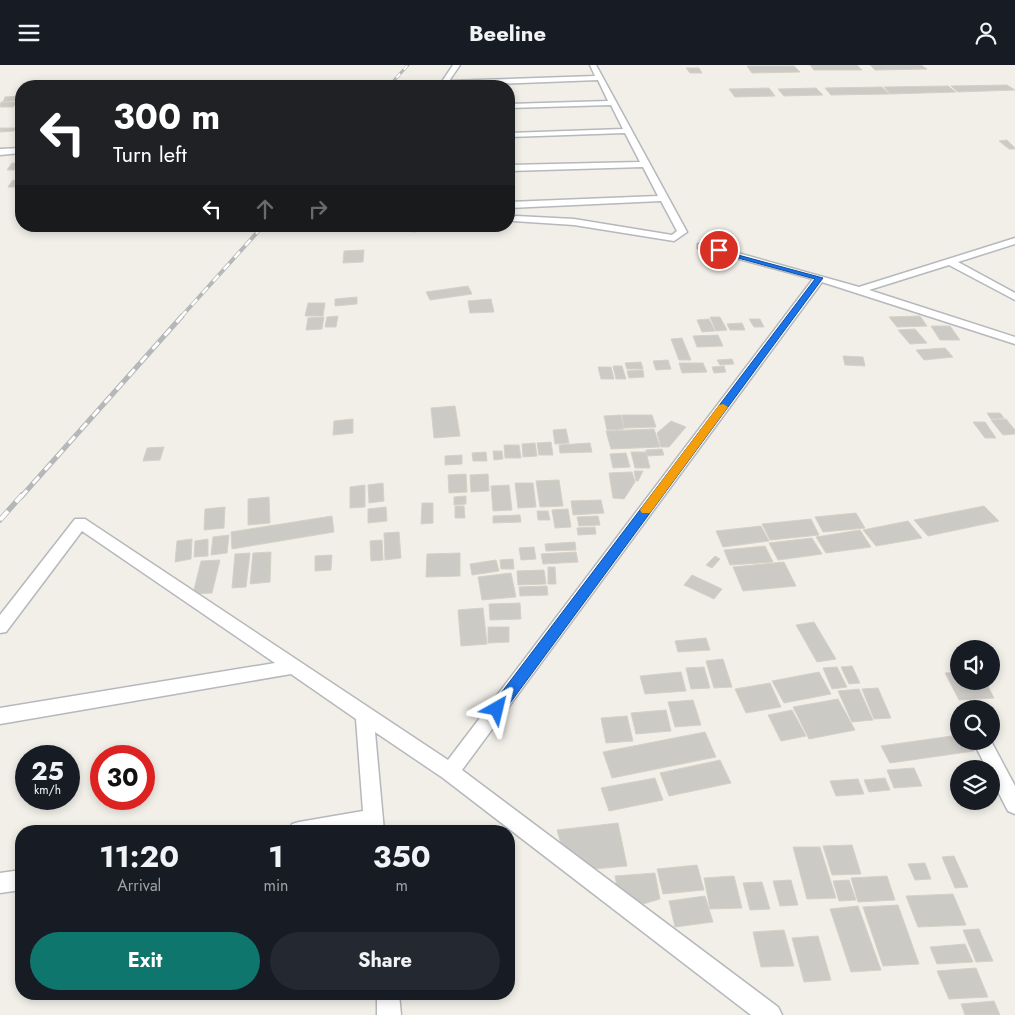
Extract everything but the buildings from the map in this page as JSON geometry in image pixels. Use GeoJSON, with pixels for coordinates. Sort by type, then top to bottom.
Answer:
{"type":"FeatureCollection","features":[{"type":"Feature","properties":{"kind":"street"},"geometry":{"type":"LineString","coordinates":[[446,80],[457,65]]}},
{"type":"Feature","properties":{"kind":"street"},"geometry":{"type":"LineString","coordinates":[[516,219],[574,222],[674,238],[682,233],[593,65]]}},
{"type":"Feature","properties":{"kind":"street"},"geometry":{"type":"LineString","coordinates":[[515,82],[600,78]]}},
{"type":"Feature","properties":{"kind":"street"},"geometry":{"type":"LineString","coordinates":[[515,106],[613,103]]}},
{"type":"Feature","properties":{"kind":"street"},"geometry":{"type":"LineString","coordinates":[[515,135],[628,131]]}},
{"type":"Feature","properties":{"kind":"street"},"geometry":{"type":"LineString","coordinates":[[0,152],[15,151]]}},
{"type":"Feature","properties":{"kind":"street"},"geometry":{"type":"LineString","coordinates":[[515,168],[645,163]]}},
{"type":"Feature","properties":{"kind":"street"},"geometry":{"type":"LineString","coordinates":[[515,205],[664,198]]}},
{"type":"Feature","properties":{"kind":"street"},"geometry":{"type":"LineString","coordinates":[[860,290],[1015,241]]}},
{"type":"Feature","properties":{"kind":"street"},"geometry":{"type":"LineString","coordinates":[[702,245],[860,290],[1015,341]]}},
{"type":"Feature","properties":{"kind":"street"},"geometry":{"type":"LineString","coordinates":[[950,261],[1015,297]]}},
{"type":"Feature","properties":{"kind":"street"},"geometry":{"type":"LineString","coordinates":[[450,772],[820,278]]}},
{"type":"Feature","properties":{"kind":"street"},"geometry":{"type":"LineString","coordinates":[[0,627],[80,523],[450,772],[770,1015]]}},
{"type":"Feature","properties":{"kind":"street"},"geometry":{"type":"LineString","coordinates":[[0,716],[294,667]]}},
{"type":"Feature","properties":{"kind":"street"},"geometry":{"type":"LineString","coordinates":[[365,715],[374,825]]}},
{"type":"Feature","properties":{"kind":"street"},"geometry":{"type":"LineString","coordinates":[[987,750],[1015,805]]}},
{"type":"Feature","properties":{"kind":"street"},"geometry":{"type":"LineString","coordinates":[[0,883],[15,881]]}},
{"type":"Feature","properties":{"kind":"street"},"geometry":{"type":"LineString","coordinates":[[388,1000],[389,1015]]}},
{"type":"Feature","properties":{"kind":"railway"},"geometry":{"type":"LineString","coordinates":[[394,80],[408,65]]}},
{"type":"Feature","properties":{"kind":"railway"},"geometry":{"type":"LineString","coordinates":[[181,317],[258,232]]}},
{"type":"Feature","properties":{"kind":"railway"},"geometry":{"type":"LineString","coordinates":[[21,497],[182,316]]}},
{"type":"Feature","properties":{"kind":"railway"},"geometry":{"type":"LineString","coordinates":[[0,520],[22,495]]}},
{"type":"Feature","properties":{"kind":"slow traffic"},"geometry":{"type":"LineString","coordinates":[[646,510],[723,407]]}},
{"type":"Feature","properties":{"kind":"route"},"geometry":{"type":"LineString","coordinates":[[497,709],[820,278],[719,250]]}}]}
